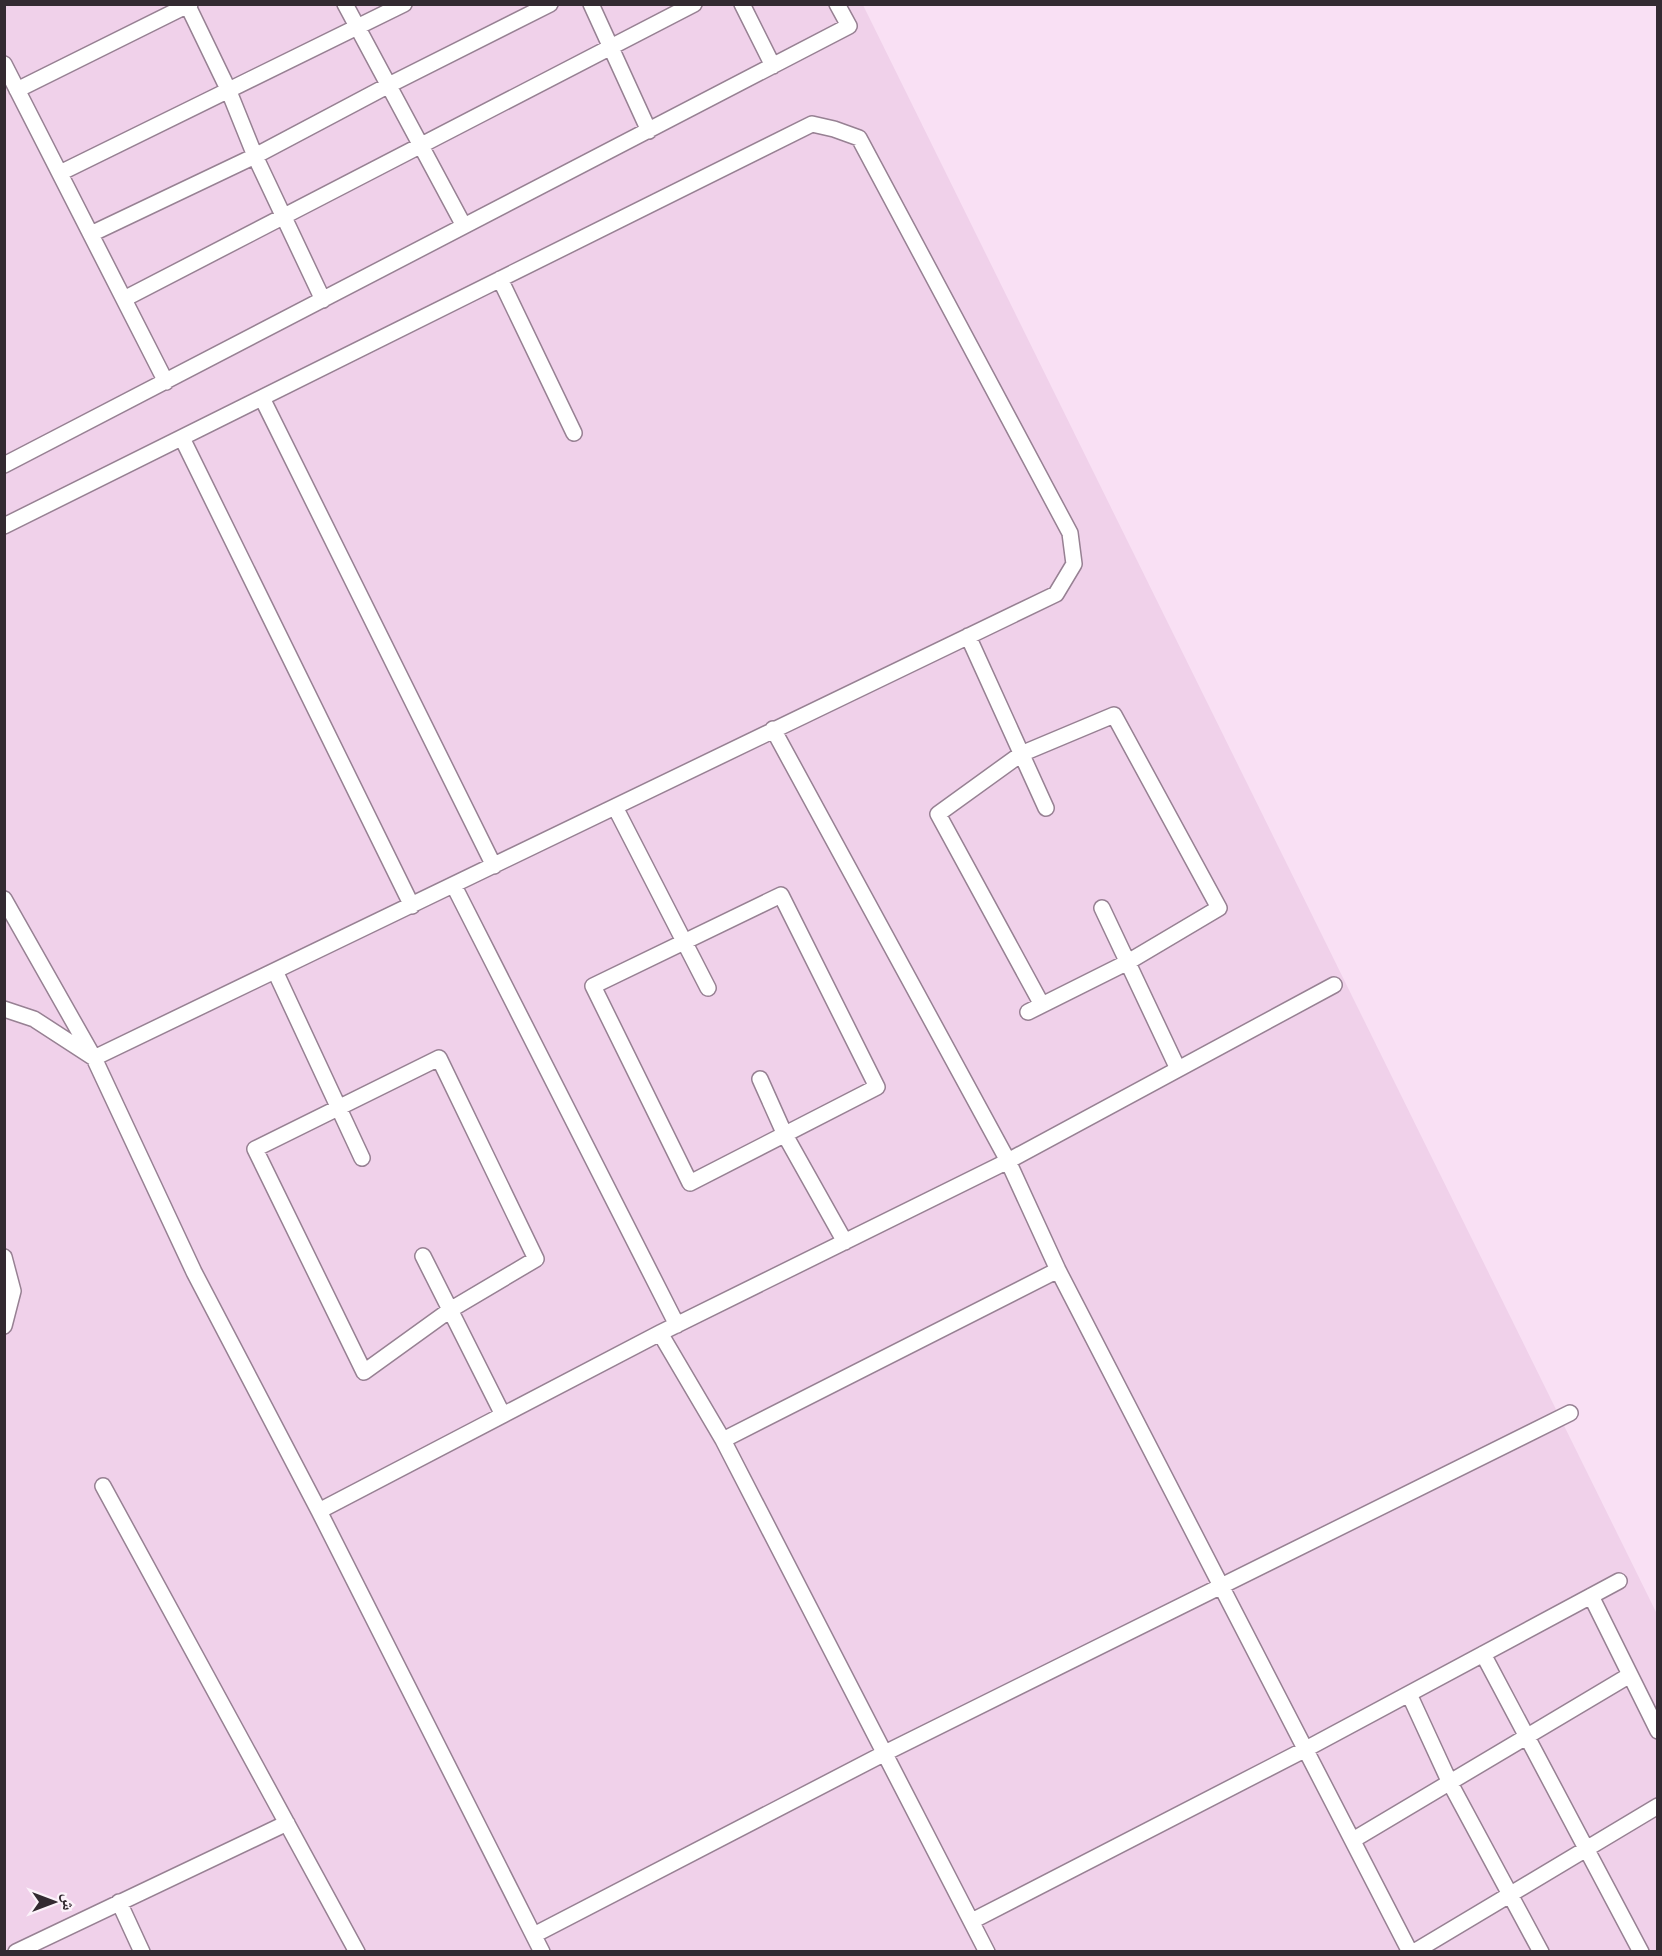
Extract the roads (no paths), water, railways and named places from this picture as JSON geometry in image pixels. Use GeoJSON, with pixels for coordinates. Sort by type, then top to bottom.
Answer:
{"type":"FeatureCollection","features":[{"type":"Feature","properties":{"kind":"lane"},"geometry":{"type":"LineString","coordinates":[[345,4],[464,226]]}},
{"type":"Feature","properties":{"kind":"lane"},"geometry":{"type":"LineString","coordinates":[[60,173],[404,4]]}},
{"type":"Feature","properties":{"kind":"lane"},"geometry":{"type":"LineString","coordinates":[[91,234],[255,156],[550,4]]}},
{"type":"Feature","properties":{"kind":"lane"},"geometry":{"type":"LineString","coordinates":[[591,4],[649,131]]}},
{"type":"Feature","properties":{"kind":"lane"},"geometry":{"type":"LineString","coordinates":[[124,299],[694,4]]}},
{"type":"Feature","properties":{"kind":"lane"},"geometry":{"type":"LineString","coordinates":[[742,4],[773,66]]}},
{"type":"Feature","properties":{"kind":"lane"},"geometry":{"type":"LineString","coordinates":[[4,465],[849,26],[837,4]]}},
{"type":"Feature","properties":{"kind":"lane"},"geometry":{"type":"LineString","coordinates":[[17,90],[189,5],[228,89],[255,156],[323,300]]}},
{"type":"Feature","properties":{"kind":"lane"},"geometry":{"type":"LineString","coordinates":[[4,64],[166,382]]}},
{"type":"Feature","properties":{"kind":"lane"},"geometry":{"type":"LineString","coordinates":[[4,526],[812,124],[859,138],[1070,533],[1074,564],[1056,594],[94,1058]]}},
{"type":"Feature","properties":{"kind":"lane"},"geometry":{"type":"LineString","coordinates":[[500,279],[574,433]]}},
{"type":"Feature","properties":{"kind":"lane"},"geometry":{"type":"LineString","coordinates":[[262,398],[494,866]]}},
{"type":"Feature","properties":{"kind":"lane"},"geometry":{"type":"LineString","coordinates":[[182,438],[412,906]]}},
{"type":"Feature","properties":{"kind":"lane"},"geometry":{"type":"LineString","coordinates":[[968,636],[1046,808]]}},
{"type":"Feature","properties":{"kind":"lane"},"geometry":{"type":"LineString","coordinates":[[1028,1012],[1042,1005],[1128,962],[1219,908],[1114,715],[1021,754],[938,814],[1042,1005]]}},
{"type":"Feature","properties":{"kind":"lane"},"geometry":{"type":"LineString","coordinates":[[773,729],[1008,1161],[1058,1270],[1412,1952],[1658,1806]]}},
{"type":"Feature","properties":{"kind":"lane"},"geometry":{"type":"LineString","coordinates":[[615,807],[708,988]]}},
{"type":"Feature","properties":{"kind":"lane"},"geometry":{"type":"LineString","coordinates":[[454,886],[677,1325]]}},
{"type":"Feature","properties":{"kind":"lane"},"geometry":{"type":"LineString","coordinates":[[781,895],[877,1088],[785,1135],[690,1183],[593,986],[781,895]]}},
{"type":"Feature","properties":{"kind":"lane"},"geometry":{"type":"LineString","coordinates":[[4,899],[94,1058],[194,1272],[320,1511],[542,1952]]}},
{"type":"Feature","properties":{"kind":"lane"},"geometry":{"type":"LineString","coordinates":[[1102,908],[1178,1069]]}},
{"type":"Feature","properties":{"kind":"lane"},"geometry":{"type":"LineString","coordinates":[[275,971],[362,1158]]}},
{"type":"Feature","properties":{"kind":"lane"},"geometry":{"type":"LineString","coordinates":[[320,1511],[660,1333],[1008,1161],[1334,985]]}},
{"type":"Feature","properties":{"kind":"lane"},"geometry":{"type":"LineString","coordinates":[[4,1009],[34,1019],[94,1058]]}},
{"type":"Feature","properties":{"kind":"lane"},"geometry":{"type":"LineString","coordinates":[[439,1058],[536,1259],[450,1310],[364,1372],[255,1149],[439,1058]]}},
{"type":"Feature","properties":{"kind":"lane"},"geometry":{"type":"LineString","coordinates":[[760,1079],[785,1135],[845,1242]]}},
{"type":"Feature","properties":{"kind":"lane"},"geometry":{"type":"LineString","coordinates":[[423,1256],[503,1415]]}},
{"type":"Feature","properties":{"kind":"lane"},"geometry":{"type":"LineString","coordinates":[[4,1257],[13,1291],[4,1326]]}},
{"type":"Feature","properties":{"kind":"lane"},"geometry":{"type":"LineString","coordinates":[[723,1440],[1058,1270]]}},
{"type":"Feature","properties":{"kind":"lane"},"geometry":{"type":"LineString","coordinates":[[660,1333],[723,1440],[987,1952]]}},
{"type":"Feature","properties":{"kind":"lane"},"geometry":{"type":"LineString","coordinates":[[534,1935],[885,1753],[1570,1413]]}},
{"type":"Feature","properties":{"kind":"lane"},"geometry":{"type":"LineString","coordinates":[[103,1486],[357,1952]]}},
{"type":"Feature","properties":{"kind":"lane"},"geometry":{"type":"LineString","coordinates":[[972,1921],[1306,1749],[1619,1581]]}},
{"type":"Feature","properties":{"kind":"lane"},"geometry":{"type":"LineString","coordinates":[[1591,1596],[1658,1731]]}},
{"type":"Feature","properties":{"kind":"lane"},"geometry":{"type":"LineString","coordinates":[[1483,1654],[1641,1952]]}},
{"type":"Feature","properties":{"kind":"lane"},"geometry":{"type":"LineString","coordinates":[[1353,1840],[1630,1675]]}},
{"type":"Feature","properties":{"kind":"lane"},"geometry":{"type":"LineString","coordinates":[[1409,1694],[1450,1783],[1541,1952]]}},
{"type":"Feature","properties":{"kind":"lane"},"geometry":{"type":"LineString","coordinates":[[16,1952],[287,1823]]}},
{"type":"Feature","properties":{"kind":"lane"},"geometry":{"type":"LineString","coordinates":[[119,1902],[142,1952]]}}]}
